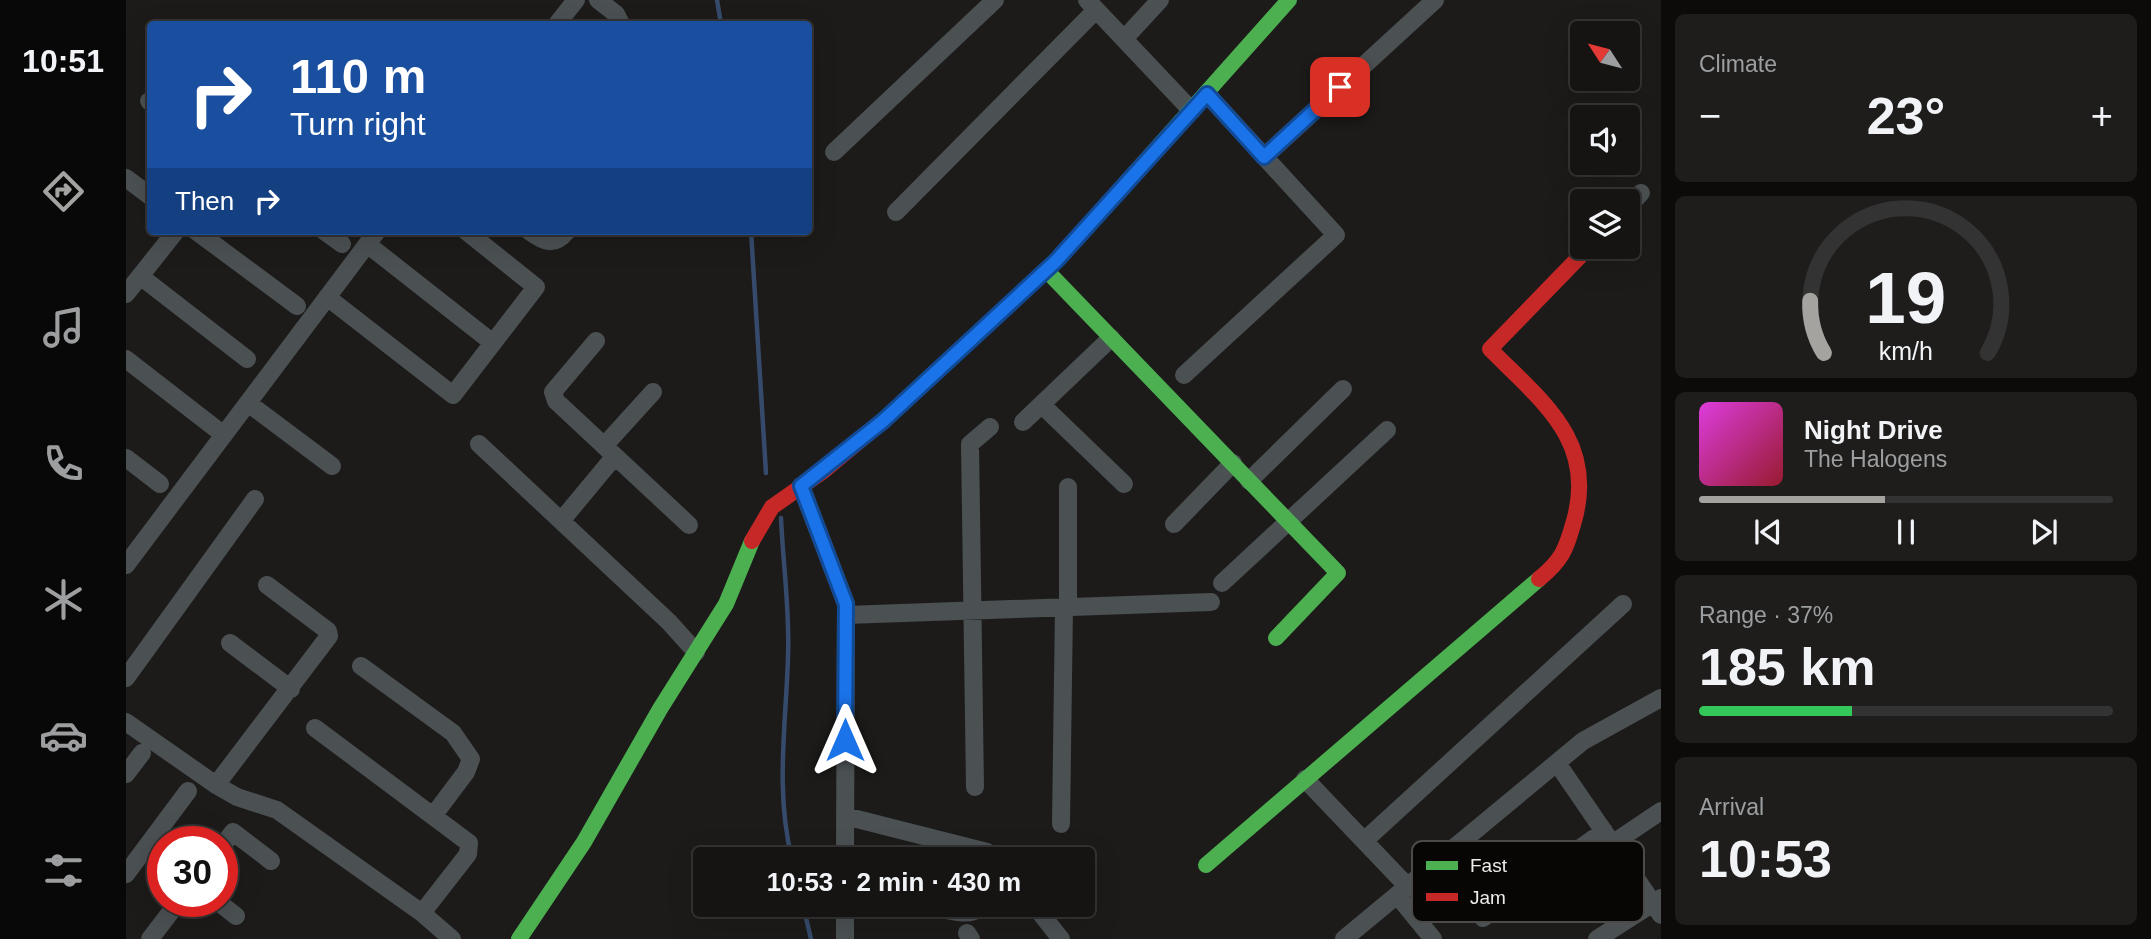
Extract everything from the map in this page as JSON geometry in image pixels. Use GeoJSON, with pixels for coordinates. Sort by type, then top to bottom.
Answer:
{"type":"FeatureCollection","features":[{"type":"Feature","properties":{"kind":"street"},"geometry":{"type":"LineString","coordinates":[[559,21],[576,0]]}},
{"type":"Feature","properties":{"kind":"street"},"geometry":{"type":"LineString","coordinates":[[598,0],[616,13],[620,21]]}},
{"type":"Feature","properties":{"kind":"street"},"geometry":{"type":"LineString","coordinates":[[834,152],[995,0]]}},
{"type":"Feature","properties":{"kind":"street"},"geometry":{"type":"LineString","coordinates":[[1124,39],[1160,0]]}},
{"type":"Feature","properties":{"kind":"street"},"geometry":{"type":"LineString","coordinates":[[519,939],[584,842],[726,604],[754,536],[772,507],[883,421],[1046,270],[1192,111],[1289,0]]}},
{"type":"Feature","properties":{"kind":"street"},"geometry":{"type":"LineString","coordinates":[[1264,157],[1435,0]]}},
{"type":"Feature","properties":{"kind":"street"},"geometry":{"type":"LineString","coordinates":[[896,212],[1091,5],[1192,111]]}},
{"type":"Feature","properties":{"kind":"street"},"geometry":{"type":"LineString","coordinates":[[1184,375],[1336,235],[1207,94]]}},
{"type":"Feature","properties":{"kind":"street"},"geometry":{"type":"LineString","coordinates":[[126,177],[147,194]]}},
{"type":"Feature","properties":{"kind":"street"},"geometry":{"type":"LineString","coordinates":[[126,294],[173,235]]}},
{"type":"Feature","properties":{"kind":"street"},"geometry":{"type":"LineString","coordinates":[[201,235],[297,306]]}},
{"type":"Feature","properties":{"kind":"street"},"geometry":{"type":"LineString","coordinates":[[330,235],[342,244]]}},
{"type":"Feature","properties":{"kind":"street"},"geometry":{"type":"LineString","coordinates":[[327,297],[453,395],[536,287],[471,235]]}},
{"type":"Feature","properties":{"kind":"street"},"geometry":{"type":"LineString","coordinates":[[535,235],[549,243],[558,241],[563,235]]}},
{"type":"Feature","properties":{"kind":"street"},"geometry":{"type":"LineString","coordinates":[[126,565],[372,238],[493,343]]}},
{"type":"Feature","properties":{"kind":"street"},"geometry":{"type":"LineString","coordinates":[[1206,865],[1562,560],[1575,520],[1580,470],[1567,432],[1490,349],[1577,259]]}},
{"type":"Feature","properties":{"kind":"street"},"geometry":{"type":"LineString","coordinates":[[1046,270],[1338,573],[1276,638]]}},
{"type":"Feature","properties":{"kind":"street"},"geometry":{"type":"LineString","coordinates":[[140,276],[247,359]]}},
{"type":"Feature","properties":{"kind":"street"},"geometry":{"type":"LineString","coordinates":[[1023,422],[1111,338]]}},
{"type":"Feature","properties":{"kind":"street"},"geometry":{"type":"LineString","coordinates":[[596,341],[554,392],[556,401],[688,525]]}},
{"type":"Feature","properties":{"kind":"street"},"geometry":{"type":"LineString","coordinates":[[126,359],[224,435]]}},
{"type":"Feature","properties":{"kind":"street"},"geometry":{"type":"LineString","coordinates":[[1249,481],[1343,389]]}},
{"type":"Feature","properties":{"kind":"street"},"geometry":{"type":"LineString","coordinates":[[561,521],[653,392]]}},
{"type":"Feature","properties":{"kind":"street"},"geometry":{"type":"LineString","coordinates":[[248,403],[332,466]]}},
{"type":"Feature","properties":{"kind":"street"},"geometry":{"type":"LineString","coordinates":[[1042,405],[1124,484]]}},
{"type":"Feature","properties":{"kind":"street"},"geometry":{"type":"LineString","coordinates":[[975,787],[970,444],[990,427]]}},
{"type":"Feature","properties":{"kind":"street"},"geometry":{"type":"LineString","coordinates":[[1222,583],[1387,430]]}},
{"type":"Feature","properties":{"kind":"street"},"geometry":{"type":"LineString","coordinates":[[479,444],[669,622],[696,652]]}},
{"type":"Feature","properties":{"kind":"street"},"geometry":{"type":"LineString","coordinates":[[126,458],[160,484]]}},
{"type":"Feature","properties":{"kind":"street"},"geometry":{"type":"LineString","coordinates":[[1174,524],[1233,463]]}},
{"type":"Feature","properties":{"kind":"street"},"geometry":{"type":"LineString","coordinates":[[801,486],[846,604],[845,847]]}},
{"type":"Feature","properties":{"kind":"street"},"geometry":{"type":"LineString","coordinates":[[1061,824],[1068,487]]}},
{"type":"Feature","properties":{"kind":"street"},"geometry":{"type":"LineString","coordinates":[[126,678],[255,499]]}},
{"type":"Feature","properties":{"kind":"street"},"geometry":{"type":"LineString","coordinates":[[216,785],[329,636],[328,631],[267,584]]}},
{"type":"Feature","properties":{"kind":"street"},"geometry":{"type":"LineString","coordinates":[[846,615],[1211,602]]}},
{"type":"Feature","properties":{"kind":"street"},"geometry":{"type":"LineString","coordinates":[[1364,841],[1623,604]]}},
{"type":"Feature","properties":{"kind":"street"},"geometry":{"type":"LineString","coordinates":[[230,643],[291,689]]}},
{"type":"Feature","properties":{"kind":"street"},"geometry":{"type":"LineString","coordinates":[[361,666],[453,733],[471,759],[466,772],[433,817]]}},
{"type":"Feature","properties":{"kind":"street"},"geometry":{"type":"LineString","coordinates":[[1464,841],[1583,741],[1661,698]]}},
{"type":"Feature","properties":{"kind":"street"},"geometry":{"type":"LineString","coordinates":[[126,722],[216,785],[237,797],[277,810],[422,913],[452,939]]}},
{"type":"Feature","properties":{"kind":"street"},"geometry":{"type":"LineString","coordinates":[[315,728],[469,843],[468,854],[422,913]]}},
{"type":"Feature","properties":{"kind":"street"},"geometry":{"type":"LineString","coordinates":[[126,774],[142,753]]}},
{"type":"Feature","properties":{"kind":"street"},"geometry":{"type":"LineString","coordinates":[[1557,763],[1611,841]]}},
{"type":"Feature","properties":{"kind":"street"},"geometry":{"type":"LineString","coordinates":[[1306,779],[1364,841],[1412,905]]}},
{"type":"Feature","properties":{"kind":"street"},"geometry":{"type":"LineString","coordinates":[[126,874],[188,791]]}},
{"type":"Feature","properties":{"kind":"street"},"geometry":{"type":"LineString","coordinates":[[1602,841],[1661,811]]}},
{"type":"Feature","properties":{"kind":"street"},"geometry":{"type":"LineString","coordinates":[[845,816],[967,847]]}},
{"type":"Feature","properties":{"kind":"street"},"geometry":{"type":"LineString","coordinates":[[238,836],[271,860]]}},
{"type":"Feature","properties":{"kind":"street"},"geometry":{"type":"LineString","coordinates":[[1344,939],[1412,885]]}},
{"type":"Feature","properties":{"kind":"street"},"geometry":{"type":"LineString","coordinates":[[1644,886],[1658,905]]}},
{"type":"Feature","properties":{"kind":"street"},"geometry":{"type":"LineString","coordinates":[[154,938],[168,917]]}},
{"type":"Feature","properties":{"kind":"street"},"geometry":{"type":"LineString","coordinates":[[845,917],[845,939]]}},
{"type":"Feature","properties":{"kind":"street"},"geometry":{"type":"LineString","coordinates":[[1044,917],[1061,939]]}},
{"type":"Feature","properties":{"kind":"street"},"geometry":{"type":"LineString","coordinates":[[1423,922],[1433,939]]}},
{"type":"Feature","properties":{"kind":"street"},"geometry":{"type":"LineString","coordinates":[[1597,939],[1628,922]]}},
{"type":"Feature","properties":{"kind":"waterway"},"geometry":{"type":"LineString","coordinates":[[717,0],[720,21]]}},
{"type":"Feature","properties":{"kind":"waterway"},"geometry":{"type":"LineString","coordinates":[[751,235],[766,473]]}},
{"type":"Feature","properties":{"kind":"waterway"},"geometry":{"type":"LineString","coordinates":[[781,518],[788,640],[783,784],[790,847]]}},
{"type":"Feature","properties":{"kind":"waterway"},"geometry":{"type":"LineString","coordinates":[[806,917],[811,939]]}},
{"type":"Feature","properties":{"kind":"traffic: fast"},"geometry":{"type":"LineString","coordinates":[[1123,186],[1289,0]]}},
{"type":"Feature","properties":{"kind":"traffic: fast"},"geometry":{"type":"LineString","coordinates":[[1046,270],[1338,573],[1276,638]]}},
{"type":"Feature","properties":{"kind":"traffic: fast"},"geometry":{"type":"LineString","coordinates":[[519,939],[584,842],[660,709],[726,604],[752,541]]}},
{"type":"Feature","properties":{"kind":"traffic: fast"},"geometry":{"type":"LineString","coordinates":[[1206,865],[1539,579]]}},
{"type":"Feature","properties":{"kind":"traffic: jam"},"geometry":{"type":"LineString","coordinates":[[752,541],[772,507],[822,472],[883,421],[1056,261],[1123,186]]}},
{"type":"Feature","properties":{"kind":"traffic: jam"},"geometry":{"type":"LineString","coordinates":[[1539,579],[1558,560],[1568,540],[1579,492],[1578,467],[1560,424],[1528,386],[1490,349],[1577,259]]}},
{"type":"Feature","properties":{"kind":"route"},"geometry":{"type":"LineString","coordinates":[[845,740],[846,604],[801,486],[883,421],[1056,261],[1207,94],[1264,157],[1340,87]]}}]}
